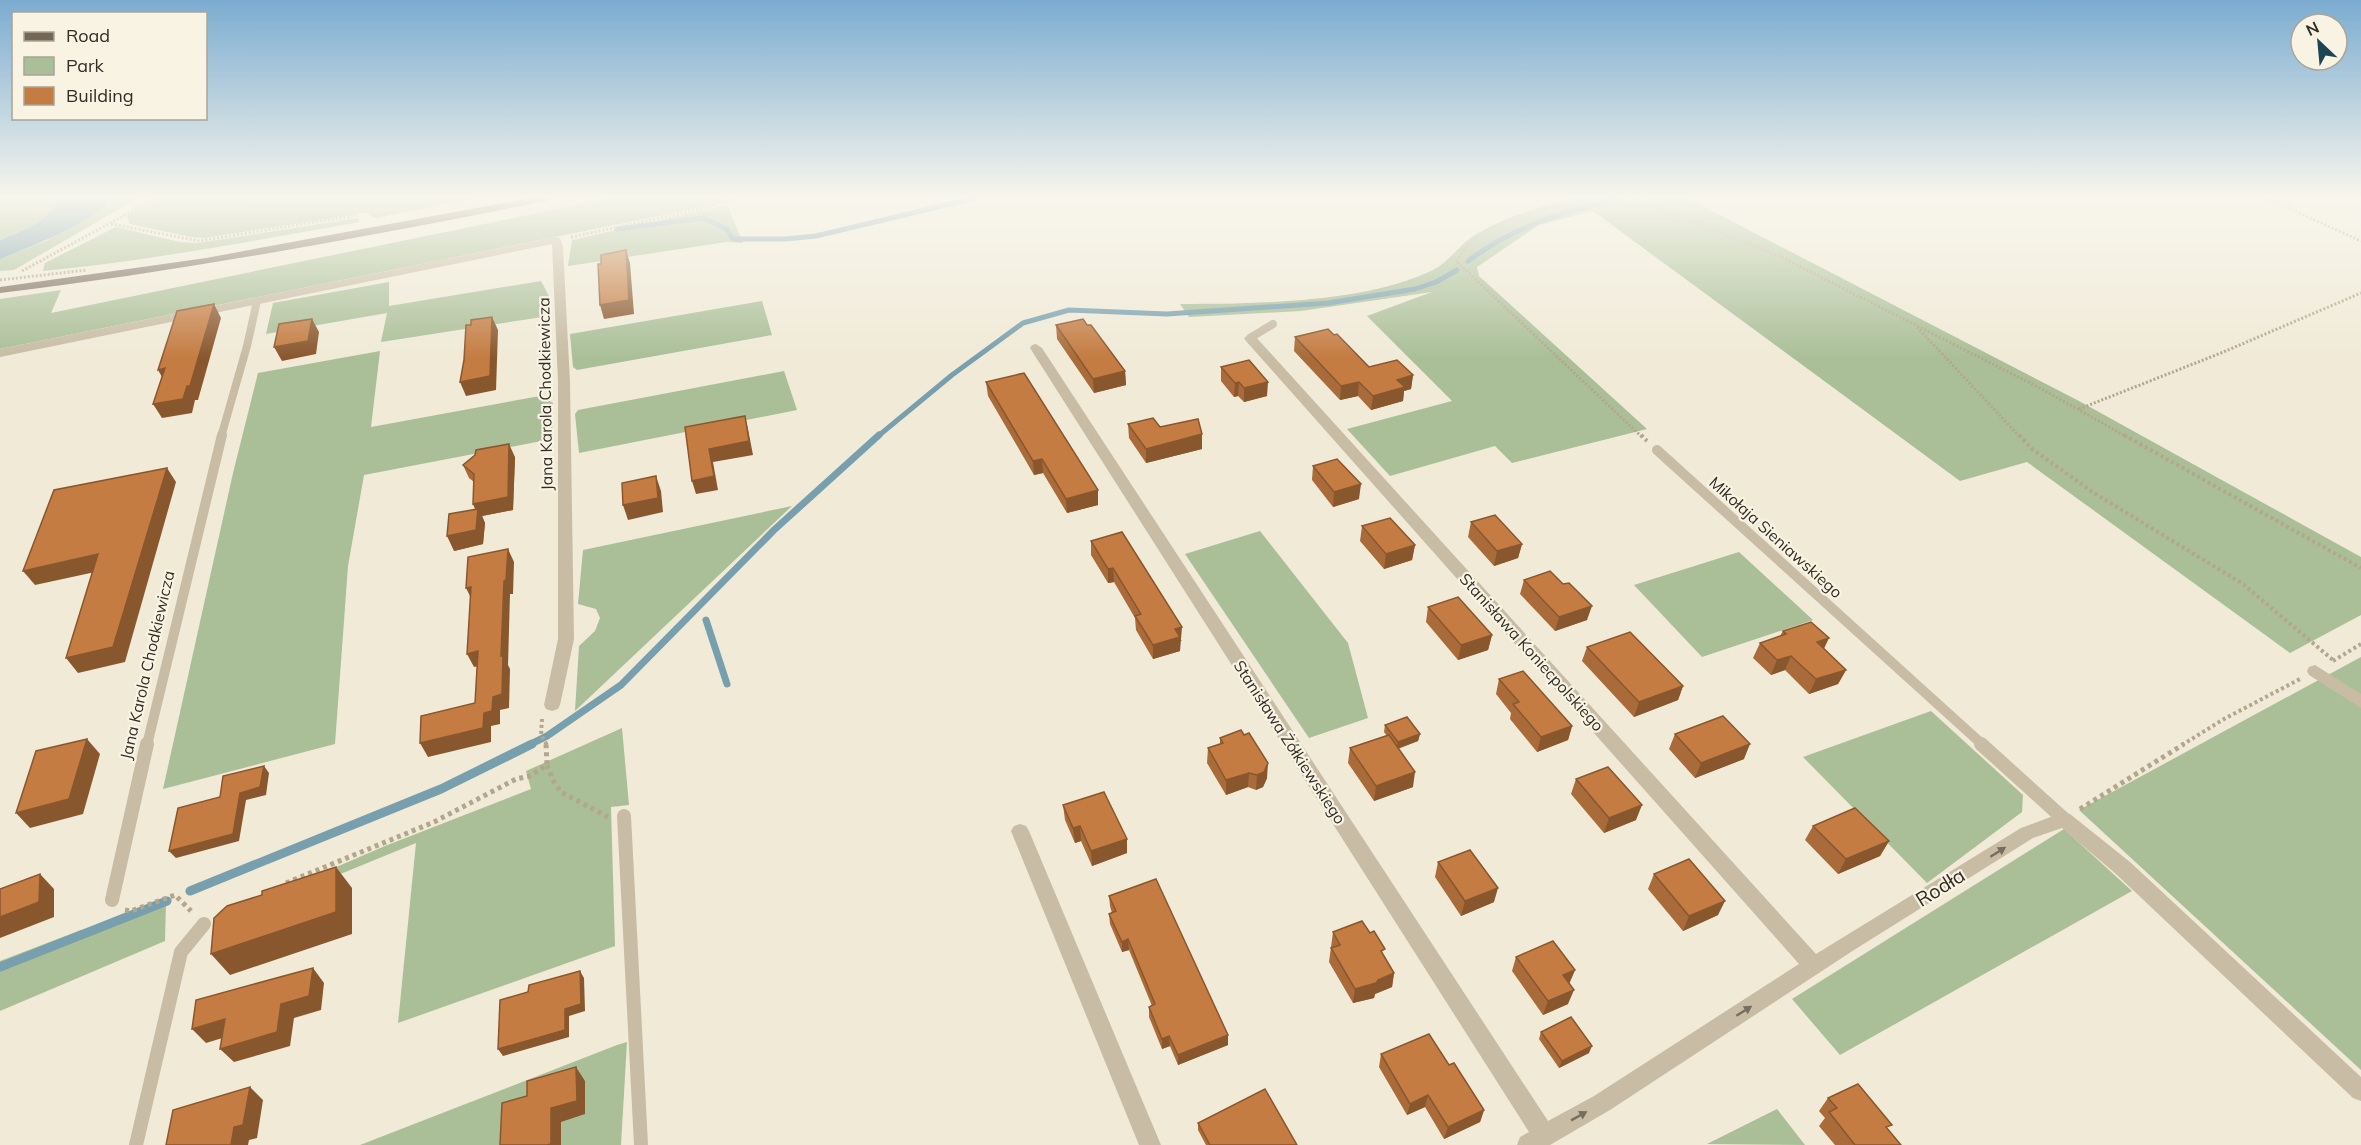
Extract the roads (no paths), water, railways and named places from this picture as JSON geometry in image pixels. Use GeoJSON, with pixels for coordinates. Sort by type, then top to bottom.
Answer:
{"type":"FeatureCollection","features":[{"type":"Feature","properties":{"kind":"main road"},"geometry":{"type":"LineString","coordinates":[[0,290],[80,281],[266,251]]}},
{"type":"Feature","properties":{"kind":"street","name":"Jana Karola Chodkiewicza"},"geometry":{"type":"LineString","coordinates":[[257,301],[500,251]]}},
{"type":"Feature","properties":{"kind":"street","name":"Jana Karola Chodkiewicza"},"geometry":{"type":"LineString","coordinates":[[552,705],[566,639],[564,382],[558,251]]}},
{"type":"Feature","properties":{"kind":"street"},"geometry":{"type":"LineString","coordinates":[[0,353],[257,301]]}},
{"type":"Feature","properties":{"kind":"street","name":"Stanisława Koniecpolskiego"},"geometry":{"type":"LineString","coordinates":[[1250,338],[1814,966]]}},
{"type":"Feature","properties":{"kind":"street","name":"Stanisława Żółkiewskiego"},"geometry":{"type":"LineString","coordinates":[[1036,348],[1536,1140]]}},
{"type":"Feature","properties":{"kind":"street"},"geometry":{"type":"LineString","coordinates":[[2316,671],[2361,702]]}},
{"type":"Feature","properties":{"kind":"street"},"geometry":{"type":"LineString","coordinates":[[2064,819],[2123,868],[2361,1091]]}},
{"type":"Feature","properties":{"kind":"street","name":"Rodła"},"geometry":{"type":"LineString","coordinates":[[1536,1140],[1602,1103],[1814,966],[2027,833],[2064,819]]}},
{"type":"Feature","properties":{"kind":"street"},"geometry":{"type":"LineString","coordinates":[[1020,831],[1150,1145]]}},
{"type":"Feature","properties":{"kind":"lane","name":"Jana Karola Chodkiewicza"},"geometry":{"type":"LineString","coordinates":[[112,900],[161,676],[214,464],[254,325],[257,301]]}},
{"type":"Feature","properties":{"kind":"lane"},"geometry":{"type":"LineString","coordinates":[[1250,338],[1273,324]]}},
{"type":"Feature","properties":{"kind":"lane","name":"Mikołaja Sieniawskiego"},"geometry":{"type":"LineString","coordinates":[[1657,450],[2064,819]]}},
{"type":"Feature","properties":{"kind":"lane"},"geometry":{"type":"LineString","coordinates":[[624,816],[641,1145]]}},
{"type":"Feature","properties":{"kind":"lane"},"geometry":{"type":"LineString","coordinates":[[136,1145],[181,952],[204,924]]}},
{"type":"Feature","properties":{"kind":"water"},"geometry":{"type":"Polygon","coordinates":[[[0,251],[19,251],[0,259],[0,251]]]}},
{"type":"Feature","properties":{"kind":"waterway"},"geometry":{"type":"LineString","coordinates":[[1468,261],[1482,251]]}},
{"type":"Feature","properties":{"kind":"waterway"},"geometry":{"type":"LineString","coordinates":[[877,437],[952,375],[1023,323],[1069,310],[1167,314],[1328,303],[1415,289],[1436,282],[1457,270]]}},
{"type":"Feature","properties":{"kind":"waterway"},"geometry":{"type":"LineString","coordinates":[[529,745],[547,736],[621,685],[774,530],[879,435]]}},
{"type":"Feature","properties":{"kind":"waterway"},"geometry":{"type":"LineString","coordinates":[[706,620],[727,684]]}},
{"type":"Feature","properties":{"kind":"waterway"},"geometry":{"type":"LineString","coordinates":[[190,891],[441,789],[532,744]]}},
{"type":"Feature","properties":{"kind":"waterway"},"geometry":{"type":"LineString","coordinates":[[0,967],[167,901]]}}]}
